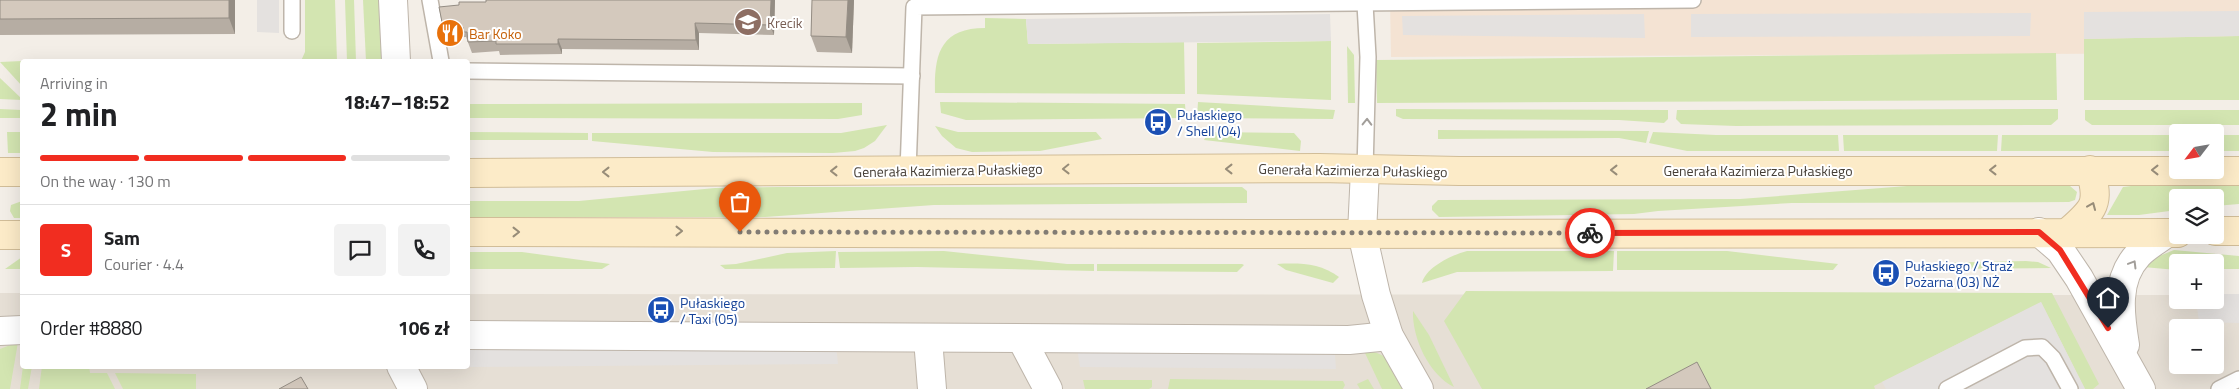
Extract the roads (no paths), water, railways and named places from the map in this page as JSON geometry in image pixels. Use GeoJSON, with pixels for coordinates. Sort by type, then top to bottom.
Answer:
{"type":"FeatureCollection","features":[{"type":"Feature","properties":{"kind":"main road","name":"Generała Kazimierza Pułaskiego"},"geometry":{"type":"LineString","coordinates":[[470,173],[1309,168],[1365,170],[2239,171]]}},
{"type":"Feature","properties":{"kind":"main road"},"geometry":{"type":"LineString","coordinates":[[2067,233],[2090,213],[2095,204],[2096,190],[2090,170]]}},
{"type":"Feature","properties":{"kind":"main road"},"geometry":{"type":"LineString","coordinates":[[2224,231],[2239,231]]}},
{"type":"Feature","properties":{"kind":"main road"},"geometry":{"type":"LineString","coordinates":[[470,232],[2169,233]]}},
{"type":"Feature","properties":{"kind":"main road"},"geometry":{"type":"LineString","coordinates":[[0,235],[20,234]]}},
{"type":"Feature","properties":{"kind":"street"},"geometry":{"type":"LineString","coordinates":[[393,0],[396,59]]}},
{"type":"Feature","properties":{"kind":"street"},"geometry":{"type":"LineString","coordinates":[[1365,170],[1362,233],[1376,295],[1388,336],[1419,389]]}},
{"type":"Feature","properties":{"kind":"street"},"geometry":{"type":"LineString","coordinates":[[2039,232],[2060,250],[2135,381]]}},
{"type":"Feature","properties":{"kind":"street"},"geometry":{"type":"LineString","coordinates":[[2135,381],[2119,312],[2124,279],[2138,255],[2169,235]]}},
{"type":"Feature","properties":{"kind":"street"},"geometry":{"type":"LineString","coordinates":[[0,332],[20,330]]}},
{"type":"Feature","properties":{"kind":"street"},"geometry":{"type":"LineString","coordinates":[[470,335],[1022,340],[1349,340],[1388,336]]}},
{"type":"Feature","properties":{"kind":"street"},"geometry":{"type":"LineString","coordinates":[[928,339],[930,388]]}},
{"type":"Feature","properties":{"kind":"street"},"geometry":{"type":"LineString","coordinates":[[1022,340],[1048,389]]}},
{"type":"Feature","properties":{"kind":"street"},"geometry":{"type":"LineString","coordinates":[[403,369],[413,389]]}},
{"type":"Feature","properties":{"kind":"lane"},"geometry":{"type":"LineString","coordinates":[[292,0],[292,31]]}},
{"type":"Feature","properties":{"kind":"lane"},"geometry":{"type":"LineString","coordinates":[[430,0],[441,59]]}},
{"type":"Feature","properties":{"kind":"lane"},"geometry":{"type":"LineString","coordinates":[[908,171],[913,4],[1273,2],[1365,4],[1693,0]]}},
{"type":"Feature","properties":{"kind":"lane"},"geometry":{"type":"LineString","coordinates":[[1365,4],[1368,57],[1365,170]]}},
{"type":"Feature","properties":{"kind":"lane"},"geometry":{"type":"LineString","coordinates":[[470,71],[912,76]]}},
{"type":"Feature","properties":{"kind":"lane"},"geometry":{"type":"LineString","coordinates":[[1947,389],[2025,348],[2042,347],[2053,358],[2070,389]]}},
{"type":"Feature","properties":{"kind":"lane"},"geometry":{"type":"LineString","coordinates":[[2219,389],[2239,379]]}},
{"type":"Feature","properties":{"kind":"place","name":"Krecik"},"geometry":{"type":"Point","coordinates":[748,22]}},
{"type":"Feature","properties":{"kind":"place","name":"Bar Koko"},"geometry":{"type":"Point","coordinates":[450,33]}},
{"type":"Feature","properties":{"kind":"place","name":"Pułaskiego / Shell (04)"},"geometry":{"type":"Point","coordinates":[1158,122]}},
{"type":"Feature","properties":{"kind":"place","name":"Pułaskiego / Straż Pożarna (03) NŻ"},"geometry":{"type":"Point","coordinates":[1886,273]}},
{"type":"Feature","properties":{"kind":"place","name":"Pułaskiego / Taxi (05)"},"geometry":{"type":"Point","coordinates":[661,310]}}]}
